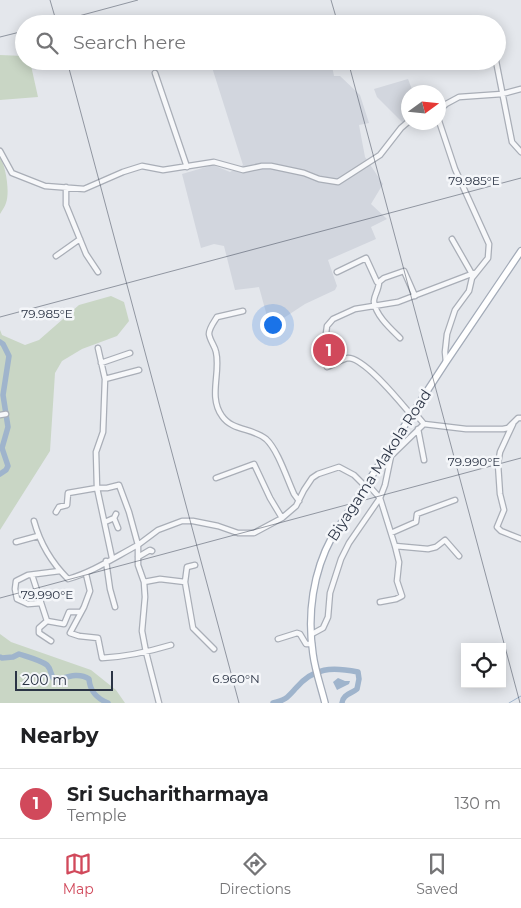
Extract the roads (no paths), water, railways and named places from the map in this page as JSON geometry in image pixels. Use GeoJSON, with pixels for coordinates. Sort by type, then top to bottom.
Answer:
{"type":"FeatureCollection","features":[{"type":"Feature","properties":{"kind":"main road","name":"Biyagama Makola Road"},"geometry":{"type":"LineString","coordinates":[[326,703],[315,664],[312,644],[312,596],[322,556],[365,486],[389,454],[446,362],[521,251]]}},
{"type":"Feature","properties":{"kind":"street"},"geometry":{"type":"LineString","coordinates":[[498,70],[512,142],[521,152]]}},
{"type":"Feature","properties":{"kind":"street"},"geometry":{"type":"LineString","coordinates":[[155,74],[187,167]]}},
{"type":"Feature","properties":{"kind":"street"},"geometry":{"type":"LineString","coordinates":[[446,104],[458,97],[502,94],[521,89]]}},
{"type":"Feature","properties":{"kind":"street"},"geometry":{"type":"LineString","coordinates":[[0,151],[12,173],[45,186],[84,189],[142,166],[163,170],[214,162],[243,170],[271,166],[338,182],[380,155],[401,128]]}},
{"type":"Feature","properties":{"kind":"street"},"geometry":{"type":"LineString","coordinates":[[442,130],[455,169],[489,244],[488,258],[474,273],[469,291],[455,310],[447,334],[446,362]]}},
{"type":"Feature","properties":{"kind":"street"},"geometry":{"type":"LineString","coordinates":[[66,187],[66,205],[86,254],[98,272]]}},
{"type":"Feature","properties":{"kind":"street"},"geometry":{"type":"LineString","coordinates":[[56,256],[80,238]]}},
{"type":"Feature","properties":{"kind":"street"},"geometry":{"type":"LineString","coordinates":[[452,239],[474,273]]}},
{"type":"Feature","properties":{"kind":"street"},"geometry":{"type":"LineString","coordinates":[[337,272],[366,258],[377,282],[379,282],[379,289],[374,303],[381,318],[400,338]]}},
{"type":"Feature","properties":{"kind":"street"},"geometry":{"type":"LineString","coordinates":[[379,282],[384,278],[404,271],[415,296]]}},
{"type":"Feature","properties":{"kind":"street"},"geometry":{"type":"LineString","coordinates":[[324,348],[327,326],[333,319],[355,309],[398,302],[474,273]]}},
{"type":"Feature","properties":{"kind":"street"},"geometry":{"type":"LineString","coordinates":[[243,311],[217,317],[210,329],[209,334],[216,353],[215,400],[222,416],[232,426],[255,433],[266,440],[299,501]]}},
{"type":"Feature","properties":{"kind":"street"},"geometry":{"type":"LineString","coordinates":[[98,348],[105,379],[103,432],[96,452],[97,488],[112,558]]}},
{"type":"Feature","properties":{"kind":"street"},"geometry":{"type":"LineString","coordinates":[[101,363],[130,353]]}},
{"type":"Feature","properties":{"kind":"street"},"geometry":{"type":"LineString","coordinates":[[327,367],[348,358],[354,360],[372,372],[424,424],[466,430],[503,429],[513,424]]}},
{"type":"Feature","properties":{"kind":"street"},"geometry":{"type":"LineString","coordinates":[[105,379],[139,370]]}},
{"type":"Feature","properties":{"kind":"street"},"geometry":{"type":"LineString","coordinates":[[0,415],[6,414]]}},
{"type":"Feature","properties":{"kind":"street"},"geometry":{"type":"LineString","coordinates":[[521,418],[518,418],[513,424],[500,452],[498,464],[500,494],[504,510],[497,527],[501,531],[521,539]]}},
{"type":"Feature","properties":{"kind":"street"},"geometry":{"type":"LineString","coordinates":[[312,634],[323,628],[328,617],[330,593],[341,559],[349,543],[380,498],[385,485],[389,454],[424,424]]}},
{"type":"Feature","properties":{"kind":"street"},"geometry":{"type":"LineString","coordinates":[[418,429],[424,460]]}},
{"type":"Feature","properties":{"kind":"street"},"geometry":{"type":"LineString","coordinates":[[216,478],[254,464],[282,518]]}},
{"type":"Feature","properties":{"kind":"street"},"geometry":{"type":"LineString","coordinates":[[34,522],[38,536],[60,571],[68,579],[86,574],[106,561],[138,545],[158,530],[182,521],[193,521],[218,526],[238,533],[254,534],[282,518],[296,506],[312,478],[339,467],[354,475],[365,486],[370,487],[380,498],[395,546],[399,562],[397,581],[402,596],[380,602]]}},
{"type":"Feature","properties":{"kind":"street"},"geometry":{"type":"LineString","coordinates":[[56,512],[59,508],[66,505],[68,493],[119,485],[138,545],[138,565],[144,582],[145,597],[142,631],[158,703]]}},
{"type":"Feature","properties":{"kind":"street"},"geometry":{"type":"LineString","coordinates":[[391,533],[416,522],[416,514],[455,500]]}},
{"type":"Feature","properties":{"kind":"street"},"geometry":{"type":"LineString","coordinates":[[105,522],[115,516],[118,528]]}},
{"type":"Feature","properties":{"kind":"street"},"geometry":{"type":"LineString","coordinates":[[16,542],[38,536]]}},
{"type":"Feature","properties":{"kind":"street"},"geometry":{"type":"LineString","coordinates":[[395,546],[428,549],[436,547],[445,540],[459,556]]}},
{"type":"Feature","properties":{"kind":"street"},"geometry":{"type":"LineString","coordinates":[[138,557],[150,550],[152,551]]}},
{"type":"Feature","properties":{"kind":"street"},"geometry":{"type":"LineString","coordinates":[[106,561],[114,607]]}},
{"type":"Feature","properties":{"kind":"street"},"geometry":{"type":"LineString","coordinates":[[195,565],[188,567],[185,582],[193,628],[214,649]]}},
{"type":"Feature","properties":{"kind":"street"},"geometry":{"type":"LineString","coordinates":[[41,602],[28,604],[17,599],[16,581],[21,577],[60,571]]}},
{"type":"Feature","properties":{"kind":"street"},"geometry":{"type":"LineString","coordinates":[[86,574],[90,591],[70,633],[98,638],[102,658],[146,652],[171,645]]}},
{"type":"Feature","properties":{"kind":"street"},"geometry":{"type":"LineString","coordinates":[[32,575],[47,621]]}},
{"type":"Feature","properties":{"kind":"street"},"geometry":{"type":"LineString","coordinates":[[144,582],[155,579],[185,582]]}},
{"type":"Feature","properties":{"kind":"street"},"geometry":{"type":"LineString","coordinates":[[47,621],[64,624],[68,612],[81,612]]}},
{"type":"Feature","properties":{"kind":"street"},"geometry":{"type":"LineString","coordinates":[[47,621],[40,628],[39,633],[51,641]]}},
{"type":"Feature","properties":{"kind":"street"},"geometry":{"type":"LineString","coordinates":[[278,639],[298,633],[306,644],[312,644]]}},
{"type":"Feature","properties":{"kind":"water"},"geometry":{"type":"Polygon","coordinates":[[[338,678],[350,681],[349,684],[337,690],[333,682],[338,678]]]}},
{"type":"Feature","properties":{"kind":"waterway"},"geometry":{"type":"LineString","coordinates":[[0,342],[9,356],[3,395],[8,427],[2,448],[8,466],[0,474]]}},
{"type":"Feature","properties":{"kind":"waterway"},"geometry":{"type":"LineString","coordinates":[[0,657],[13,657],[19,654],[37,660],[47,665],[55,680],[73,676],[85,677],[89,679],[94,694],[108,703]]}},
{"type":"Feature","properties":{"kind":"waterway"},"geometry":{"type":"LineString","coordinates":[[273,703],[286,698],[303,681],[317,672],[332,669],[358,672],[357,689],[346,696],[342,703]]}},
{"type":"Feature","properties":{"kind":"waterway"},"geometry":{"type":"LineString","coordinates":[[509,703],[521,696]]}},
{"type":"Feature","properties":{"kind":"place","name":"Sri Sucharitharmaya"},"geometry":{"type":"Point","coordinates":[329,350]}}]}
